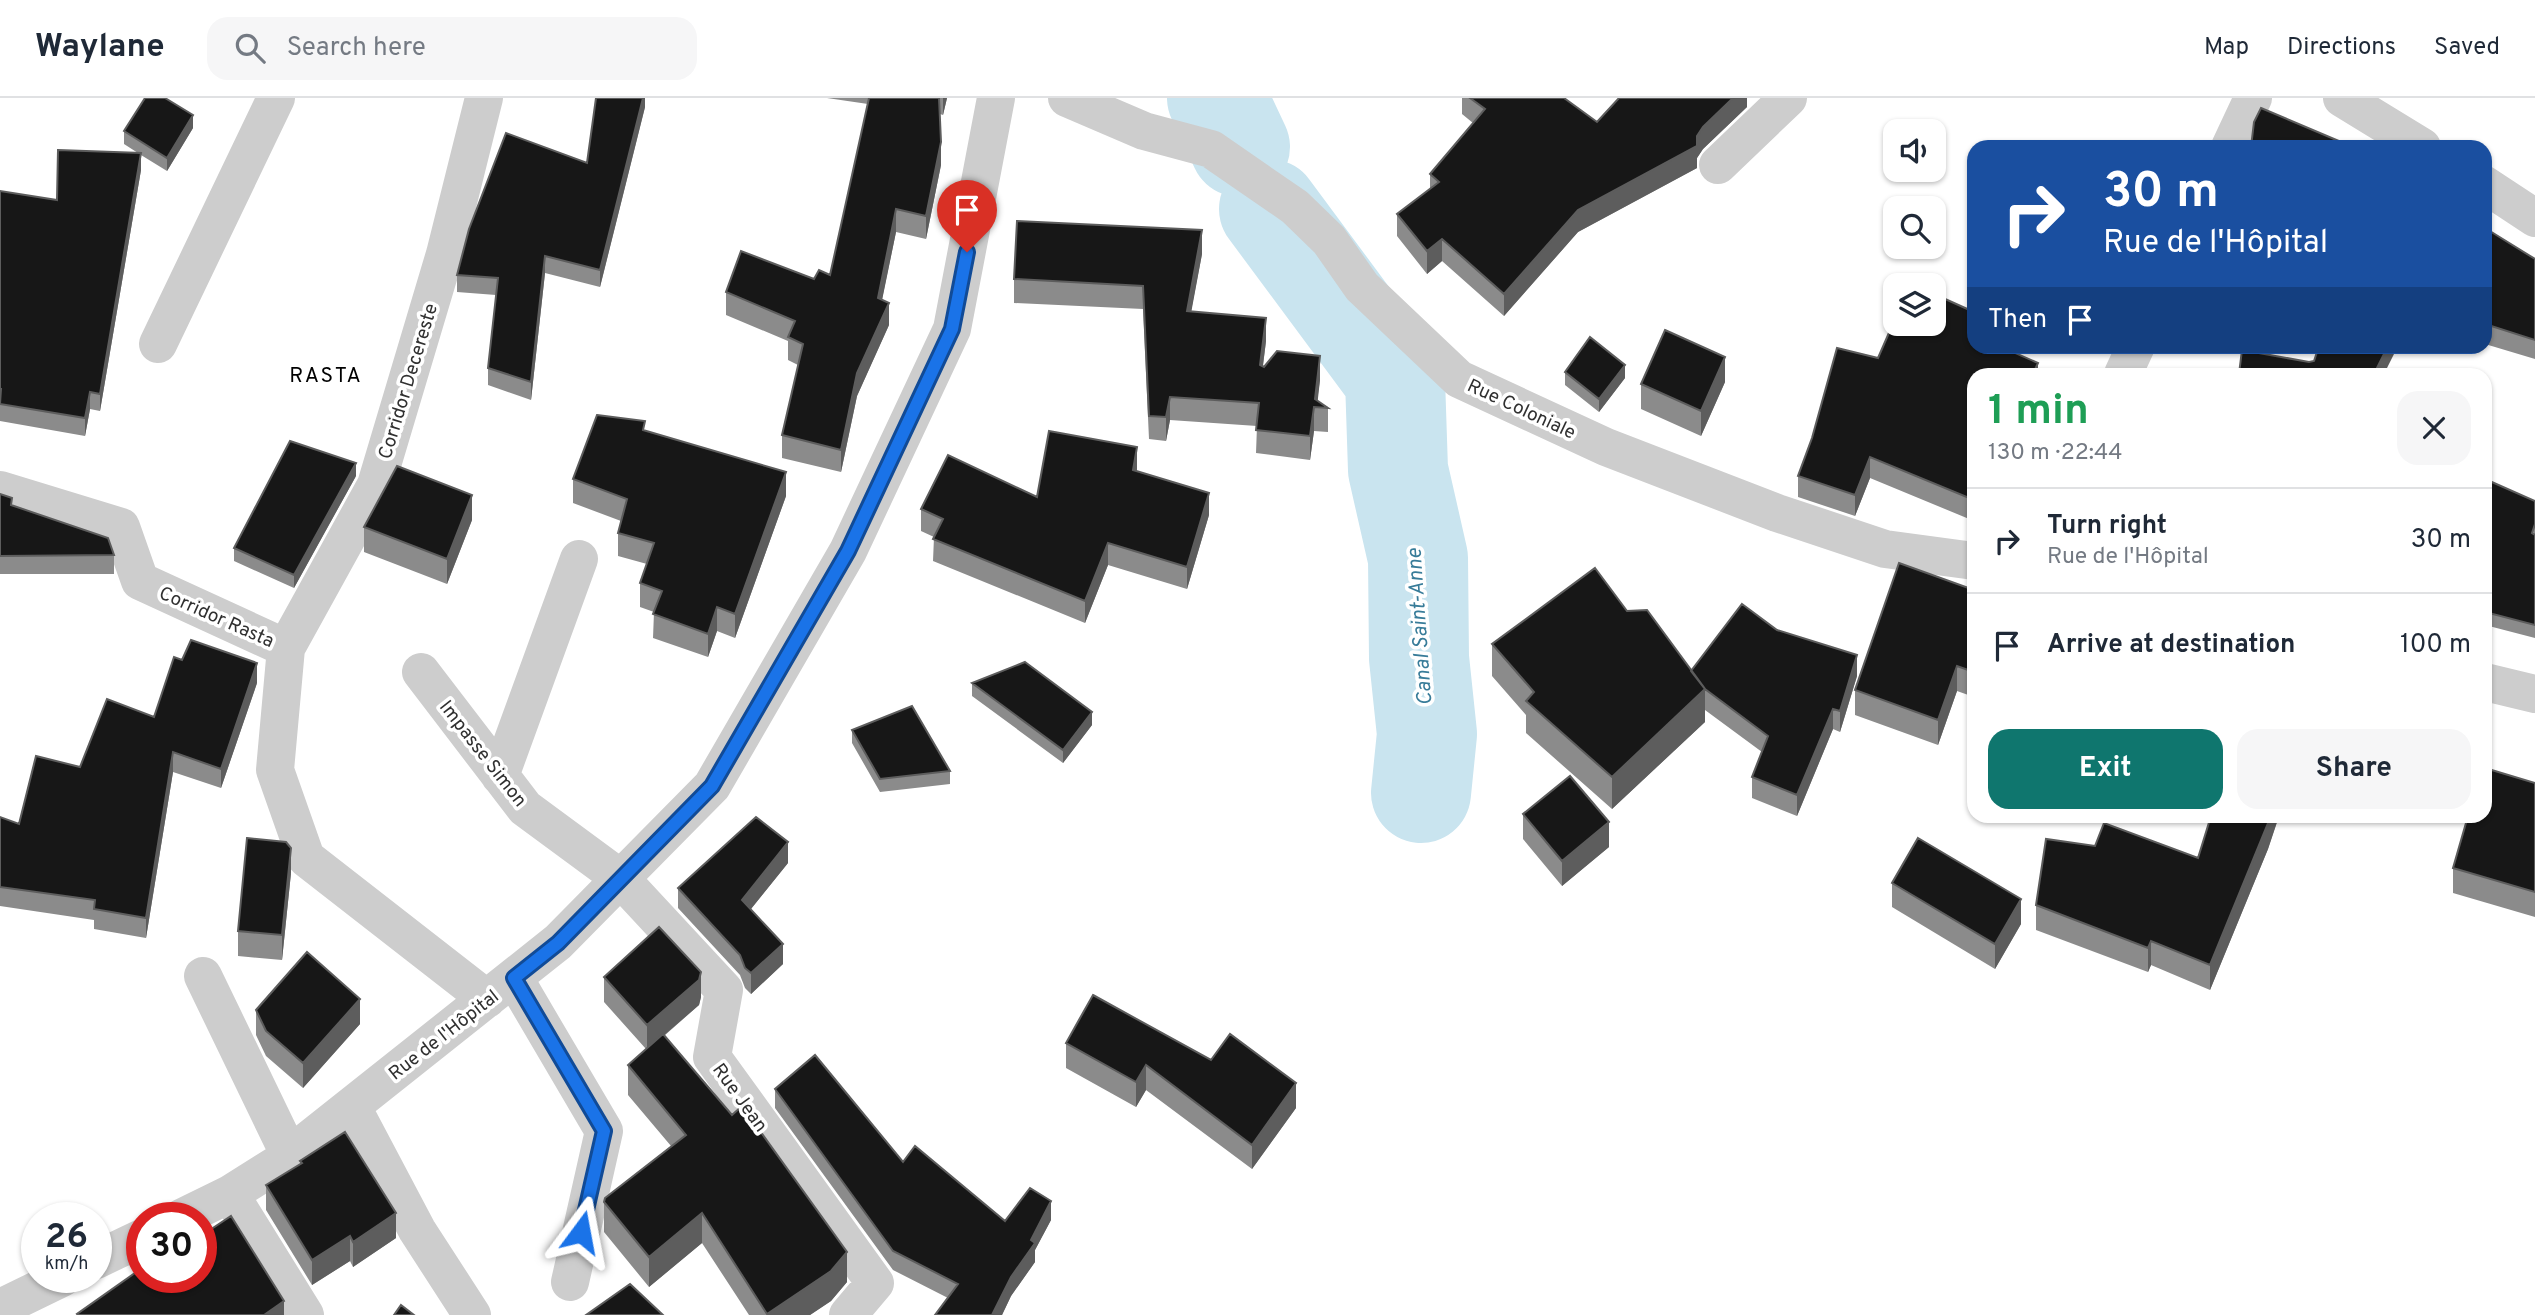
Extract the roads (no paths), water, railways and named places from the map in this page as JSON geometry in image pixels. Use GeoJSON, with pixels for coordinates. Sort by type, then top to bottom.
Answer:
{"type":"FeatureCollection","features":[{"type":"Feature","properties":{"kind":"street"},"geometry":{"type":"LineString","coordinates":[[158,344],[276,98]]}},
{"type":"Feature","properties":{"kind":"street","name":"Corridor Decereste"},"geometry":{"type":"LineString","coordinates":[[286,648],[376,485],[445,254],[484,98]]}},
{"type":"Feature","properties":{"kind":"street","name":"Rue de l'Hôpital"},"geometry":{"type":"LineString","coordinates":[[214,1202],[290,1156],[558,943],[712,786],[848,551],[952,329],[996,98]]}},
{"type":"Feature","properties":{"kind":"street","name":"Rue Coloniale"},"geometry":{"type":"LineString","coordinates":[[1067,98],[1144,131],[1211,149],[1295,207],[1329,240],[1362,287],[1459,379],[1606,447],[1777,513],[1885,549],[1967,561]]}},
{"type":"Feature","properties":{"kind":"street"},"geometry":{"type":"LineString","coordinates":[[1718,165],[1788,98]]}},
{"type":"Feature","properties":{"kind":"street"},"geometry":{"type":"LineString","coordinates":[[2233,140],[2253,98]]}},
{"type":"Feature","properties":{"kind":"street"},"geometry":{"type":"LineString","coordinates":[[2342,98],[2411,140]]}},
{"type":"Feature","properties":{"kind":"street"},"geometry":{"type":"LineString","coordinates":[[2492,190],[2535,218]]}},
{"type":"Feature","properties":{"kind":"street","name":"Corridor Rasta"},"geometry":{"type":"LineString","coordinates":[[0,490],[121,527],[140,581],[286,648],[275,770],[306,858],[500,988]]}},
{"type":"Feature","properties":{"kind":"street"},"geometry":{"type":"LineString","coordinates":[[500,776],[579,559]]}},
{"type":"Feature","properties":{"kind":"street","name":"Impasse Simon"},"geometry":{"type":"LineString","coordinates":[[421,672],[525,808],[620,878]]}},
{"type":"Feature","properties":{"kind":"street"},"geometry":{"type":"LineString","coordinates":[[2492,684],[2535,694]]}},
{"type":"Feature","properties":{"kind":"street","name":"Rue Jean"},"geometry":{"type":"LineString","coordinates":[[620,878],[724,990],[712,1057],[875,1283],[848,1315]]}},
{"type":"Feature","properties":{"kind":"street"},"geometry":{"type":"LineString","coordinates":[[203,976],[290,1156]]}},
{"type":"Feature","properties":{"kind":"street"},"geometry":{"type":"LineString","coordinates":[[500,988],[604,1131],[570,1282]]}},
{"type":"Feature","properties":{"kind":"street"},"geometry":{"type":"LineString","coordinates":[[352,1107],[417,1230],[472,1315]]}},
{"type":"Feature","properties":{"kind":"street"},"geometry":{"type":"LineString","coordinates":[[230,1194],[305,1315]]}},
{"type":"Feature","properties":{"kind":"street"},"geometry":{"type":"LineString","coordinates":[[0,1308],[31,1293]]}},
{"type":"Feature","properties":{"kind":"waterway","name":"Canal Saint-Anne"},"geometry":{"type":"LineString","coordinates":[[1217,98],[1240,147]]}},
{"type":"Feature","properties":{"kind":"waterway","name":"Canal Saint-Anne"},"geometry":{"type":"LineString","coordinates":[[1269,209],[1395,379],[1398,470],[1418,558],[1419,658],[1427,734],[1421,793]]}},
{"type":"Feature","properties":{"kind":"district","name":"RASTA"},"geometry":{"type":"Point","coordinates":[326,375]}}]}
